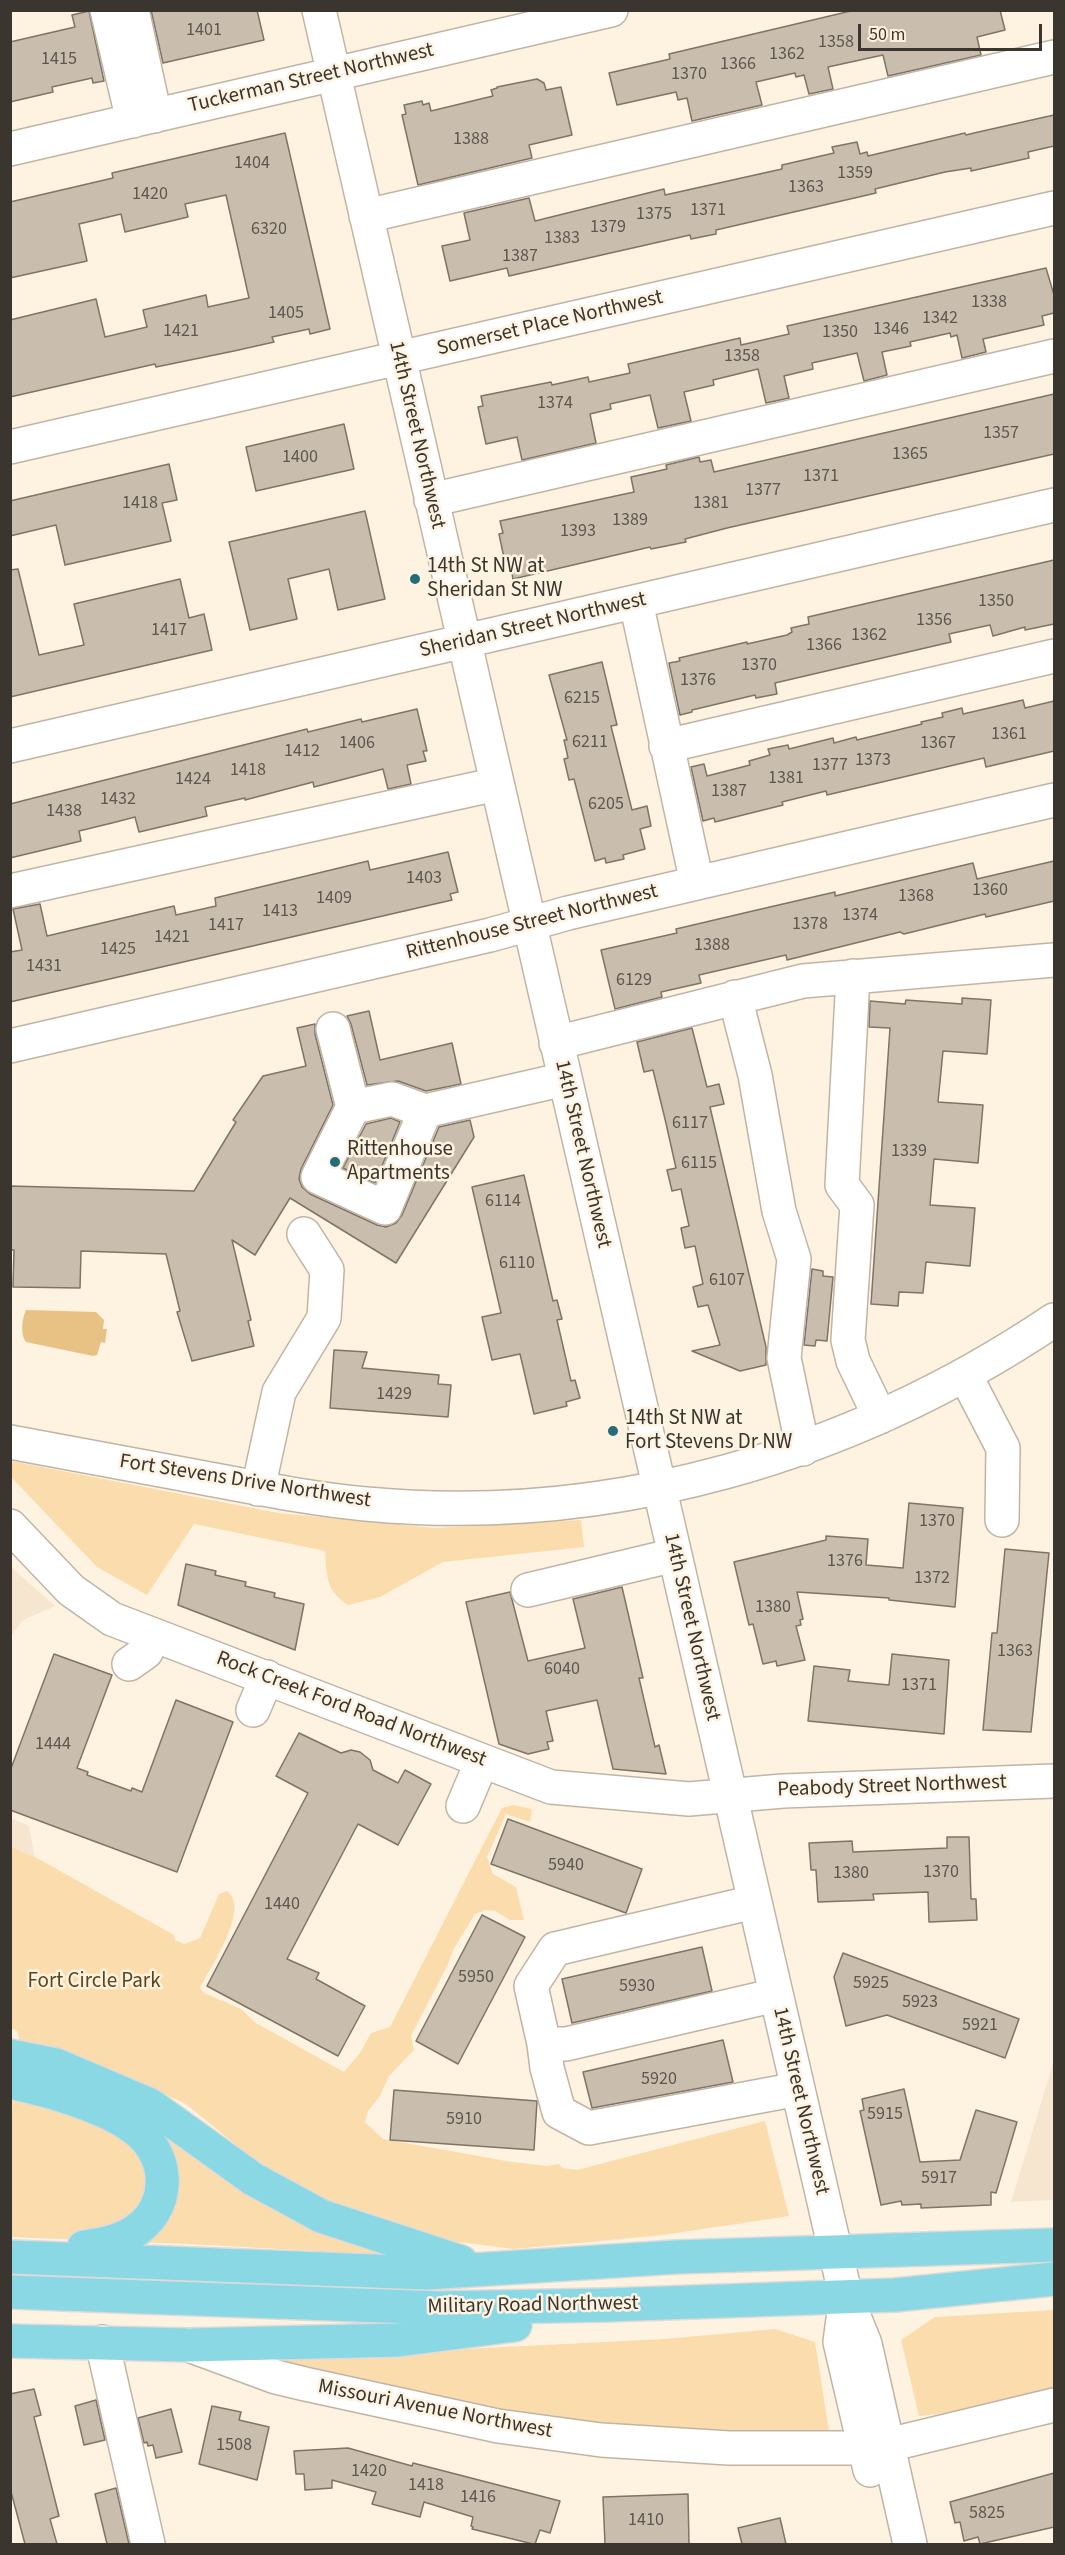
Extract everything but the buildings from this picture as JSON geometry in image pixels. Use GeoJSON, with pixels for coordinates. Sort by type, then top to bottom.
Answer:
{"type":"FeatureCollection","features":[{"type":"Feature","properties":{"kind":"main road"},"geometry":{"type":"LineString","coordinates":[[10,2056],[56,2065],[150,2105],[253,2179],[321,2216],[455,2261],[504,2268]]}},
{"type":"Feature","properties":{"kind":"main road"},"geometry":{"type":"LineString","coordinates":[[10,2082],[52,2092],[125,2123],[151,2144],[163,2176],[163,2192],[152,2217],[131,2235],[96,2245],[16,2257]]}},
{"type":"Feature","properties":{"kind":"main road","name":"Military Road Northwest"},"geometry":{"type":"LineString","coordinates":[[16,2257],[426,2272],[676,2257],[1054,2245]]}},
{"type":"Feature","properties":{"kind":"main road","name":"Military Road Northwest"},"geometry":{"type":"LineString","coordinates":[[10,2292],[438,2308],[846,2297],[954,2291],[1054,2279]]}},
{"type":"Feature","properties":{"kind":"main road"},"geometry":{"type":"LineString","coordinates":[[189,2345],[398,2340],[684,2303]]}},
{"type":"Feature","properties":{"kind":"main road","name":"Missouri Avenue Northwest"},"geometry":{"type":"LineString","coordinates":[[10,2341],[189,2345]]}},
{"type":"Feature","properties":{"kind":"street"},"geometry":{"type":"LineString","coordinates":[[107,10],[144,118]]}},
{"type":"Feature","properties":{"kind":"street"},"geometry":{"type":"LineString","coordinates":[[132,10],[144,118]]}},
{"type":"Feature","properties":{"kind":"street","name":"14th Street Northwest"},"geometry":{"type":"LineString","coordinates":[[319,10],[846,2297],[840,2342],[910,2544]]}},
{"type":"Feature","properties":{"kind":"street","name":"Tuckerman Street Northwest"},"geometry":{"type":"LineString","coordinates":[[10,149],[333,74],[526,20],[610,10]]}},
{"type":"Feature","properties":{"kind":"street"},"geometry":{"type":"LineString","coordinates":[[366,216],[1054,57]]}},
{"type":"Feature","properties":{"kind":"street","name":"Somerset Place Northwest"},"geometry":{"type":"LineString","coordinates":[[10,447],[1054,208]]}},
{"type":"Feature","properties":{"kind":"street"},"geometry":{"type":"LineString","coordinates":[[432,500],[1054,356]]}},
{"type":"Feature","properties":{"kind":"street","name":"Sheridan Street Northwest"},"geometry":{"type":"LineString","coordinates":[[10,746],[1054,505]]}},
{"type":"Feature","properties":{"kind":"street"},"geometry":{"type":"LineString","coordinates":[[636,602],[697,883]]}},
{"type":"Feature","properties":{"kind":"street"},"geometry":{"type":"LineString","coordinates":[[666,746],[1054,656]]}},
{"type":"Feature","properties":{"kind":"street"},"geometry":{"type":"LineString","coordinates":[[10,891],[497,784]]}},
{"type":"Feature","properties":{"kind":"street","name":"Rittenhouse Street Northwest"},"geometry":{"type":"LineString","coordinates":[[10,1046],[490,935],[697,883],[1054,800]]}},
{"type":"Feature","properties":{"kind":"street"},"geometry":{"type":"LineString","coordinates":[[556,1043],[802,981],[1054,960]]}},
{"type":"Feature","properties":{"kind":"street"},"geometry":{"type":"LineString","coordinates":[[853,976],[842,1185],[857,1205],[848,1340],[853,1360],[880,1418]]}},
{"type":"Feature","properties":{"kind":"street"},"geometry":{"type":"LineString","coordinates":[[735,998],[755,1075],[779,1211],[794,1259],[784,1358],[803,1449]]}},
{"type":"Feature","properties":{"kind":"street"},"geometry":{"type":"LineString","coordinates":[[333,1029],[353,1107],[318,1177],[385,1208],[425,1111]]}},
{"type":"Feature","properties":{"kind":"street"},"geometry":{"type":"LineString","coordinates":[[353,1107],[392,1099],[425,1111],[565,1079]]}},
{"type":"Feature","properties":{"kind":"street"},"geometry":{"type":"LineString","coordinates":[[258,1489],[279,1392],[324,1318],[327,1270],[304,1234]]}},
{"type":"Feature","properties":{"kind":"street","name":"Fort Stevens Drive Northwest"},"geometry":{"type":"LineString","coordinates":[[10,1442],[258,1489],[368,1504],[460,1507],[552,1503],[659,1488],[803,1449],[880,1418],[965,1375],[1054,1320]]}},
{"type":"Feature","properties":{"kind":"street"},"geometry":{"type":"LineString","coordinates":[[965,1375],[1003,1448],[1002,1520]]}},
{"type":"Feature","properties":{"kind":"street","name":"Rock Creek Ford Road Northwest"},"geometry":{"type":"LineString","coordinates":[[10,1526],[79,1597],[112,1619],[551,1787],[676,1799],[730,1796]]}},
{"type":"Feature","properties":{"kind":"street"},"geometry":{"type":"LineString","coordinates":[[528,1590],[675,1556]]}},
{"type":"Feature","properties":{"kind":"street"},"geometry":{"type":"LineString","coordinates":[[129,1664],[146,1652],[155,1636]]}},
{"type":"Feature","properties":{"kind":"street"},"geometry":{"type":"LineString","coordinates":[[253,1710],[267,1677]]}},
{"type":"Feature","properties":{"kind":"street"},"geometry":{"type":"LineString","coordinates":[[463,1806],[482,1761]]}},
{"type":"Feature","properties":{"kind":"street","name":"Peabody Street Northwest"},"geometry":{"type":"LineString","coordinates":[[730,1796],[783,1791],[1054,1781]]}},
{"type":"Feature","properties":{"kind":"street"},"geometry":{"type":"LineString","coordinates":[[754,1902],[555,1949],[531,1986],[547,2068],[559,2112],[589,2128],[798,2090]]}},
{"type":"Feature","properties":{"kind":"street"},"geometry":{"type":"LineString","coordinates":[[544,2044],[566,2044],[776,1995]]}},
{"type":"Feature","properties":{"kind":"street"},"geometry":{"type":"LineString","coordinates":[[102,2342],[148,2544]]}},
{"type":"Feature","properties":{"kind":"street","name":"Missouri Avenue Northwest"},"geometry":{"type":"LineString","coordinates":[[189,2345],[276,2377],[498,2426],[663,2445],[877,2447],[1054,2405]]}},
{"type":"Feature","properties":{"kind":"street","name":"14th Street Northwest"},"geometry":{"type":"LineString","coordinates":[[877,2447],[888,2544]]}},
{"type":"Feature","properties":{"kind":"shaded area"},"geometry":{"type":"Polygon","coordinates":[[[26,1310],[96,1312],[104,1320],[103,1329],[107,1329],[105,1343],[101,1342],[97,1355],[93,1356],[26,1342],[22,1326],[26,1310]]]}},
{"type":"Feature","properties":{"kind":"shaded area"},"geometry":{"type":"Polygon","coordinates":[[[10,1566],[55,1606],[23,1620],[11,1636],[10,1566]]]}},
{"type":"Feature","properties":{"kind":"shaded area"},"geometry":{"type":"Polygon","coordinates":[[[11,1818],[29,1826],[36,1866],[11,1873],[11,1818]]]}},
{"type":"Feature","properties":{"kind":"shaded area"},"geometry":{"type":"Polygon","coordinates":[[[1054,2060],[1054,2200],[1011,2202],[1054,2060]]]}},
{"type":"Feature","properties":{"kind":"green space"},"geometry":{"type":"Polygon","coordinates":[[[11,1461],[278,1513],[435,1528],[581,1520],[584,1547],[443,1562],[380,1597],[348,1605],[331,1588],[327,1575],[325,1551],[194,1524],[147,1595],[97,1567],[11,1477],[11,1461]]]}},
{"type":"Feature","properties":{"kind":"green space","name":"Fort Circle Park"},"geometry":{"type":"Polygon","coordinates":[[[513,1805],[532,1809],[530,1822],[506,1814],[487,1857],[493,1874],[516,1887],[524,1920],[510,1920],[495,1911],[486,1910],[475,1914],[453,1950],[411,2036],[414,2050],[389,2076],[380,2096],[368,2111],[365,2122],[383,2139],[512,2162],[547,2166],[559,2164],[562,2168],[577,2170],[765,2121],[789,2216],[663,2235],[514,2249],[403,2235],[319,2199],[252,2158],[186,2104],[110,2069],[21,2046],[17,2030],[11,2029],[11,1847],[37,1858],[174,1935],[175,1940],[184,1944],[200,1938],[219,1894],[227,1891],[233,1899],[232,1924],[200,1988],[204,1993],[241,2009],[256,2023],[344,2072],[360,2053],[371,2033],[390,2027],[502,1808],[513,1805]]]}},
{"type":"Feature","properties":{"kind":"green space"},"geometry":{"type":"Polygon","coordinates":[[[10,2070],[181,2138],[269,2207],[326,2232],[393,2255],[11,2237],[10,2070]]]}},
{"type":"Feature","properties":{"kind":"green space"},"geometry":{"type":"Polygon","coordinates":[[[1054,2310],[1054,2390],[984,2409],[919,2416],[901,2340],[935,2317],[1054,2310]]]}},
{"type":"Feature","properties":{"kind":"green space"},"geometry":{"type":"Polygon","coordinates":[[[775,2329],[815,2342],[829,2431],[746,2433],[520,2416],[265,2359],[665,2339],[775,2329]]]}},
{"type":"Feature","properties":{"kind":"place","name":"14th St NW at Sheridan St NW"},"geometry":{"type":"Point","coordinates":[415,579]}},
{"type":"Feature","properties":{"kind":"place","name":"Rittenhouse Apartments"},"geometry":{"type":"Point","coordinates":[335,1162]}},
{"type":"Feature","properties":{"kind":"place","name":"14th St NW at Fort Stevens Dr NW"},"geometry":{"type":"Point","coordinates":[613,1431]}}]}
